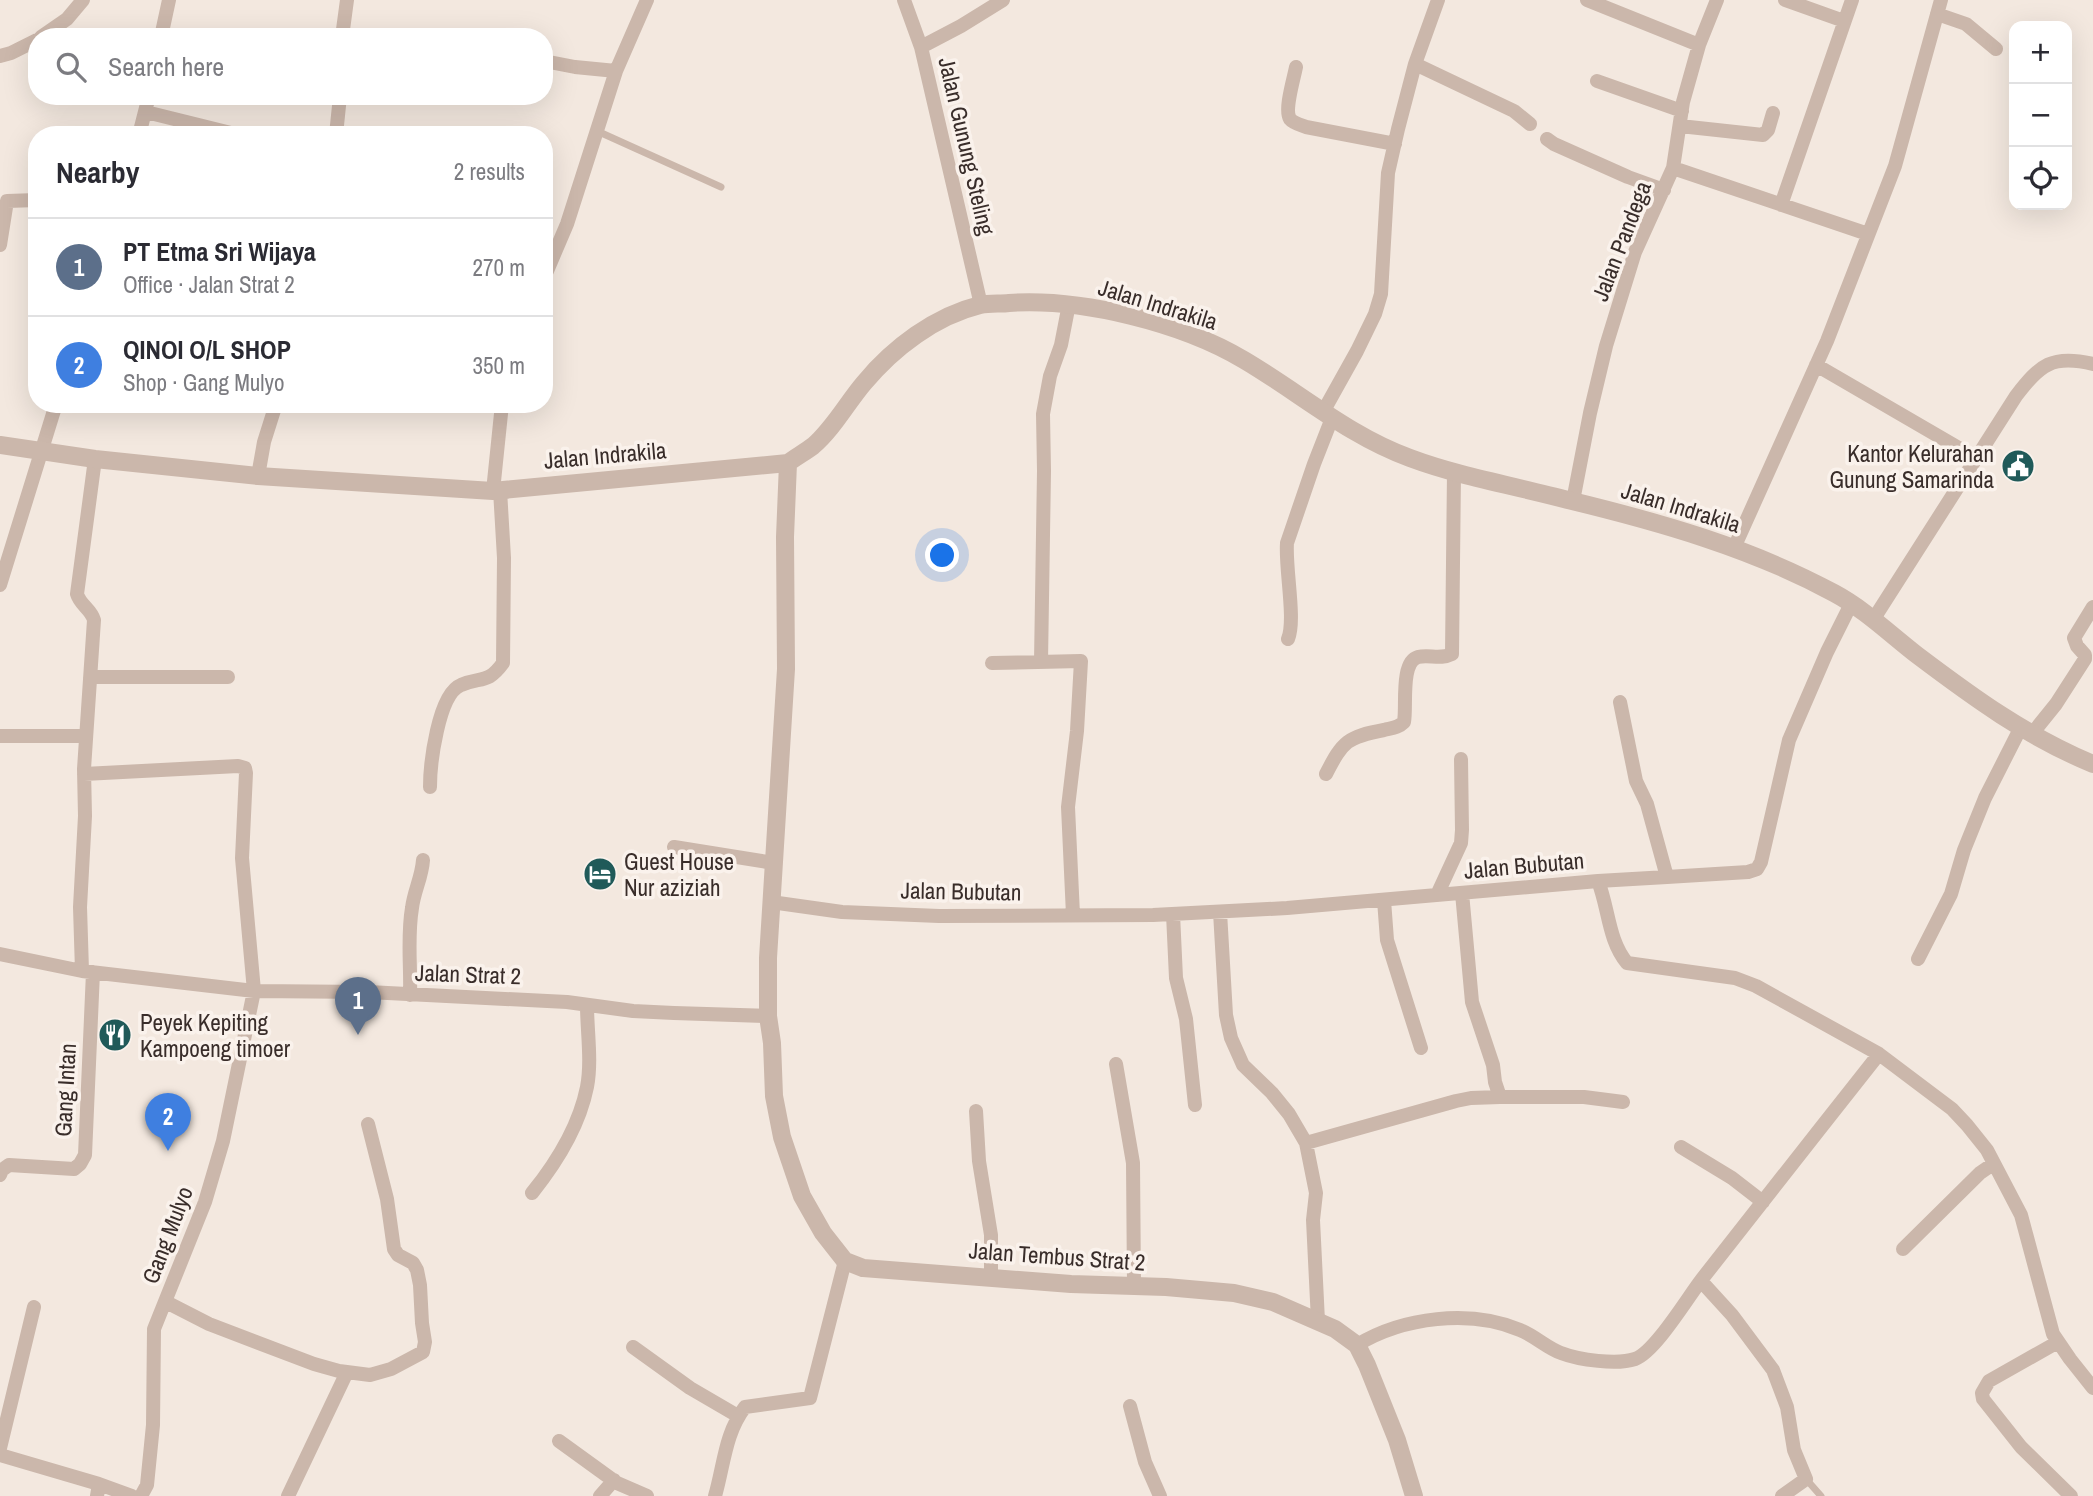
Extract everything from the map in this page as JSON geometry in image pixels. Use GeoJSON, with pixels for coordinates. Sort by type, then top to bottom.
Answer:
{"type":"FeatureCollection","features":[{"type":"Feature","properties":{"kind":"street"},"geometry":{"type":"LineString","coordinates":[[54,28],[67,19],[83,0]]}},
{"type":"Feature","properties":{"kind":"street"},"geometry":{"type":"LineString","coordinates":[[163,28],[169,0]]}},
{"type":"Feature","properties":{"kind":"street"},"geometry":{"type":"LineString","coordinates":[[343,28],[347,0]]}},
{"type":"Feature","properties":{"kind":"street"},"geometry":{"type":"LineString","coordinates":[[553,257],[567,224],[616,71],[647,0]]}},
{"type":"Feature","properties":{"kind":"street","name":"Jalan Gunung Steling"},"geometry":{"type":"LineString","coordinates":[[904,0],[921,47],[981,305]]}},
{"type":"Feature","properties":{"kind":"street"},"geometry":{"type":"LineString","coordinates":[[921,47],[1003,0]]}},
{"type":"Feature","properties":{"kind":"street"},"geometry":{"type":"LineString","coordinates":[[1288,639],[1291,624],[1287,543],[1314,464],[1327,415],[1375,314],[1381,294],[1388,173],[1415,64],[1438,0]]}},
{"type":"Feature","properties":{"kind":"street"},"geometry":{"type":"LineString","coordinates":[[1587,0],[1699,45]]}},
{"type":"Feature","properties":{"kind":"street","name":"Jalan Pandega"},"geometry":{"type":"LineString","coordinates":[[1573,501],[1606,346],[1635,252],[1673,168],[1682,111],[1699,45],[1717,0]]}},
{"type":"Feature","properties":{"kind":"street"},"geometry":{"type":"LineString","coordinates":[[1785,0],[1844,21]]}},
{"type":"Feature","properties":{"kind":"street"},"geometry":{"type":"LineString","coordinates":[[1781,205],[1852,0]]}},
{"type":"Feature","properties":{"kind":"street"},"geometry":{"type":"LineString","coordinates":[[1734,548],[1827,341],[1895,166],[1939,7],[1966,24],[1996,49]]}},
{"type":"Feature","properties":{"kind":"street"},"geometry":{"type":"LineString","coordinates":[[0,56],[28,44]]}},
{"type":"Feature","properties":{"kind":"street"},"geometry":{"type":"LineString","coordinates":[[553,63],[616,71]]}},
{"type":"Feature","properties":{"kind":"street"},"geometry":{"type":"LineString","coordinates":[[1415,64],[1514,111],[1530,124]]}},
{"type":"Feature","properties":{"kind":"street"},"geometry":{"type":"LineString","coordinates":[[1296,67],[1288,106],[1288,115],[1294,122],[1306,127],[1395,144]]}},
{"type":"Feature","properties":{"kind":"street"},"geometry":{"type":"LineString","coordinates":[[1597,81],[1682,111]]}},
{"type":"Feature","properties":{"kind":"street"},"geometry":{"type":"LineString","coordinates":[[142,126],[147,105]]}},
{"type":"Feature","properties":{"kind":"street"},"geometry":{"type":"LineString","coordinates":[[337,126],[339,105]]}},
{"type":"Feature","properties":{"kind":"street"},"geometry":{"type":"LineString","coordinates":[[146,113],[201,126]]}},
{"type":"Feature","properties":{"kind":"street"},"geometry":{"type":"LineString","coordinates":[[1680,126],[1763,135],[1768,130],[1773,113]]}},
{"type":"Feature","properties":{"kind":"street"},"geometry":{"type":"LineString","coordinates":[[1547,139],[1628,177],[1664,190]]}},
{"type":"Feature","properties":{"kind":"street"},"geometry":{"type":"LineString","coordinates":[[1673,168],[1868,234]]}},
{"type":"Feature","properties":{"kind":"street"},"geometry":{"type":"LineString","coordinates":[[0,245],[7,201],[28,200]]}},
{"type":"Feature","properties":{"kind":"street","name":"Jalan Indrakila"},"geometry":{"type":"LineString","coordinates":[[0,445],[95,459],[258,476],[496,490],[788,463],[815,444],[884,361],[908,340],[931,326],[981,305],[1024,302],[1069,304],[1112,311],[1206,341],[1242,359],[1374,443],[1410,458],[1454,472],[1573,501],[1734,548],[1795,573],[1851,604],[1964,690],[2026,732],[2093,764]]}},
{"type":"Feature","properties":{"kind":"street"},"geometry":{"type":"LineString","coordinates":[[1041,662],[1043,414],[1069,304]]}},
{"type":"Feature","properties":{"kind":"street"},"geometry":{"type":"LineString","coordinates":[[1873,620],[2016,396],[2033,374],[2048,363],[2076,359],[2093,364]]}},
{"type":"Feature","properties":{"kind":"street"},"geometry":{"type":"LineString","coordinates":[[1816,365],[1976,458]]}},
{"type":"Feature","properties":{"kind":"street"},"geometry":{"type":"LineString","coordinates":[[0,585],[53,413]]}},
{"type":"Feature","properties":{"kind":"street"},"geometry":{"type":"LineString","coordinates":[[258,476],[264,442],[273,413]]}},
{"type":"Feature","properties":{"kind":"street"},"geometry":{"type":"LineString","coordinates":[[430,787],[438,722],[450,694],[461,684],[488,678],[503,663],[504,558],[496,490],[501,413]]}},
{"type":"Feature","properties":{"kind":"street"},"geometry":{"type":"LineString","coordinates":[[88,971],[80,907],[85,816],[84,774],[94,620],[77,594],[95,459]]}},
{"type":"Feature","properties":{"kind":"street"},"geometry":{"type":"LineString","coordinates":[[715,1496],[731,1432],[745,1407],[810,1398],[845,1261],[823,1233],[802,1196],[782,1137],[774,1096],[768,1016],[768,958],[786,669],[785,537],[788,463]]}},
{"type":"Feature","properties":{"kind":"street"},"geometry":{"type":"LineString","coordinates":[[1326,774],[1340,748],[1347,742],[1359,734],[1395,728],[1404,722],[1405,680],[1412,660],[1452,654],[1454,472]]}},
{"type":"Feature","properties":{"kind":"street"},"geometry":{"type":"LineString","coordinates":[[1598,881],[1748,872],[1757,869],[1789,740],[1851,604]]}},
{"type":"Feature","properties":{"kind":"street"},"geometry":{"type":"LineString","coordinates":[[1918,958],[1951,894],[1964,850],[1985,798],[2026,732],[2056,704],[2085,659],[2074,638],[2093,607]]}},
{"type":"Feature","properties":{"kind":"street"},"geometry":{"type":"LineString","coordinates":[[992,663],[1081,661],[1077,731],[1068,807],[1073,915]]}},
{"type":"Feature","properties":{"kind":"street"},"geometry":{"type":"LineString","coordinates":[[90,677],[228,677]]}},
{"type":"Feature","properties":{"kind":"street"},"geometry":{"type":"LineString","coordinates":[[1620,702],[1636,781],[1647,804],[1667,877]]}},
{"type":"Feature","properties":{"kind":"street"},"geometry":{"type":"LineString","coordinates":[[0,736],[86,736]]}},
{"type":"Feature","properties":{"kind":"street"},"geometry":{"type":"LineString","coordinates":[[1437,895],[1461,842],[1461,759]]}},
{"type":"Feature","properties":{"kind":"street","name":"Gang Mulyo"},"geometry":{"type":"LineString","coordinates":[[84,774],[239,766],[245,768],[242,858],[254,991],[223,1141],[205,1202],[154,1329],[153,1425],[147,1485],[141,1496]]}},
{"type":"Feature","properties":{"kind":"street"},"geometry":{"type":"LineString","coordinates":[[674,847],[774,863]]}},
{"type":"Feature","properties":{"kind":"street"},"geometry":{"type":"LineString","coordinates":[[411,995],[411,909],[422,873],[422,860]]}},
{"type":"Feature","properties":{"kind":"street","name":"Jalan Bubutan"},"geometry":{"type":"LineString","coordinates":[[771,902],[842,912],[939,916],[1173,914],[1287,908],[1598,881],[1604,895],[1614,943],[1627,963],[1735,978],[1756,986],[1880,1054],[1952,1109],[1987,1150],[2021,1215],[2053,1334],[2093,1388]]}},
{"type":"Feature","properties":{"kind":"street"},"geometry":{"type":"LineString","coordinates":[[1462,893],[1472,1002],[1493,1065],[1494,1082],[1500,1097]]}},
{"type":"Feature","properties":{"kind":"street"},"geometry":{"type":"LineString","coordinates":[[1384,900],[1387,940],[1421,1048]]}},
{"type":"Feature","properties":{"kind":"street"},"geometry":{"type":"LineString","coordinates":[[1220,912],[1226,1015],[1230,1038],[1244,1065],[1289,1114],[1306,1143],[1316,1193],[1313,1220],[1318,1321]]}},
{"type":"Feature","properties":{"kind":"street"},"geometry":{"type":"LineString","coordinates":[[1173,914],[1176,978],[1186,1019],[1195,1105]]}},
{"type":"Feature","properties":{"kind":"street","name":"Jalan Strat 2"},"geometry":{"type":"LineString","coordinates":[[0,954],[88,971],[254,991],[368,992],[567,1002],[674,1013],[768,1016]]}},
{"type":"Feature","properties":{"kind":"street","name":"Gang Intan"},"geometry":{"type":"LineString","coordinates":[[0,1175],[9,1165],[74,1169],[85,1155],[88,971]]}},
{"type":"Feature","properties":{"kind":"street"},"geometry":{"type":"LineString","coordinates":[[532,1193],[563,1150],[583,1101],[588,1067],[587,1004]]}},
{"type":"Feature","properties":{"kind":"street"},"geometry":{"type":"LineString","coordinates":[[1414,1496],[1397,1440],[1357,1345],[1387,1330],[1416,1323],[1442,1318],[1476,1319],[1521,1330],[1560,1353],[1590,1360],[1634,1359],[1647,1351],[1880,1054]]}},
{"type":"Feature","properties":{"kind":"street"},"geometry":{"type":"LineString","coordinates":[[1116,1064],[1133,1163],[1134,1286]]}},
{"type":"Feature","properties":{"kind":"street"},"geometry":{"type":"LineString","coordinates":[[1306,1143],[1471,1098],[1584,1097],[1623,1101]]}},
{"type":"Feature","properties":{"kind":"street"},"geometry":{"type":"LineString","coordinates":[[976,1111],[979,1161],[991,1235],[991,1277]]}},
{"type":"Feature","properties":{"kind":"street"},"geometry":{"type":"LineString","coordinates":[[166,1302],[241,1337],[313,1364],[347,1372],[370,1375],[391,1369],[422,1352],[425,1345],[419,1278],[413,1263],[398,1255],[394,1249],[387,1199],[368,1124]]}},
{"type":"Feature","properties":{"kind":"street"},"geometry":{"type":"LineString","coordinates":[[1681,1147],[1732,1178],[1763,1202]]}},
{"type":"Feature","properties":{"kind":"street"},"geometry":{"type":"LineString","coordinates":[[1903,1249],[1980,1173],[1993,1164]]}},
{"type":"Feature","properties":{"kind":"street","name":"Jalan Tembus Strat 2"},"geometry":{"type":"LineString","coordinates":[[845,1261],[863,1268],[1234,1293],[1273,1302],[1318,1321],[1357,1345]]}},
{"type":"Feature","properties":{"kind":"street"},"geometry":{"type":"LineString","coordinates":[[1701,1281],[1732,1315],[1773,1370],[1787,1408],[1794,1450],[1806,1479],[1782,1496]]}},
{"type":"Feature","properties":{"kind":"street"},"geometry":{"type":"LineString","coordinates":[[0,1448],[34,1307]]}},
{"type":"Feature","properties":{"kind":"street"},"geometry":{"type":"LineString","coordinates":[[2058,1342],[1989,1381],[1982,1393],[1983,1399],[2021,1447],[2071,1496]]}},
{"type":"Feature","properties":{"kind":"street"},"geometry":{"type":"LineString","coordinates":[[633,1347],[690,1388],[738,1416]]}},
{"type":"Feature","properties":{"kind":"street"},"geometry":{"type":"LineString","coordinates":[[288,1496],[347,1372]]}},
{"type":"Feature","properties":{"kind":"street"},"geometry":{"type":"LineString","coordinates":[[1129,1406],[1145,1462],[1160,1496]]}},
{"type":"Feature","properties":{"kind":"street"},"geometry":{"type":"LineString","coordinates":[[559,1441],[614,1480],[647,1496]]}},
{"type":"Feature","properties":{"kind":"street"},"geometry":{"type":"LineString","coordinates":[[0,1455],[97,1490],[132,1496]]}},
{"type":"Feature","properties":{"kind":"street"},"geometry":{"type":"LineString","coordinates":[[600,1496],[614,1480]]}},
{"type":"Feature","properties":{"kind":"lane"},"geometry":{"type":"LineString","coordinates":[[596,131],[721,187]]}},
{"type":"Feature","properties":{"kind":"lane"},"geometry":{"type":"LineString","coordinates":[[1806,1479],[1821,1496]]}},
{"type":"Feature","properties":{"kind":"place","name":"Kantor Kelurahan Gunung Samarinda"},"geometry":{"type":"Point","coordinates":[2018,466]}},
{"type":"Feature","properties":{"kind":"place","name":"Guest House Nur aziziah"},"geometry":{"type":"Point","coordinates":[600,874]}},
{"type":"Feature","properties":{"kind":"place","name":"Peyek Kepiting Kampoeng timoer"},"geometry":{"type":"Point","coordinates":[115,1035]}},
{"type":"Feature","properties":{"kind":"place","name":"PT Etma Sri Wijaya"},"geometry":{"type":"Point","coordinates":[358,1035]}},
{"type":"Feature","properties":{"kind":"place","name":"QINOI O/L SHOP"},"geometry":{"type":"Point","coordinates":[168,1151]}}]}
